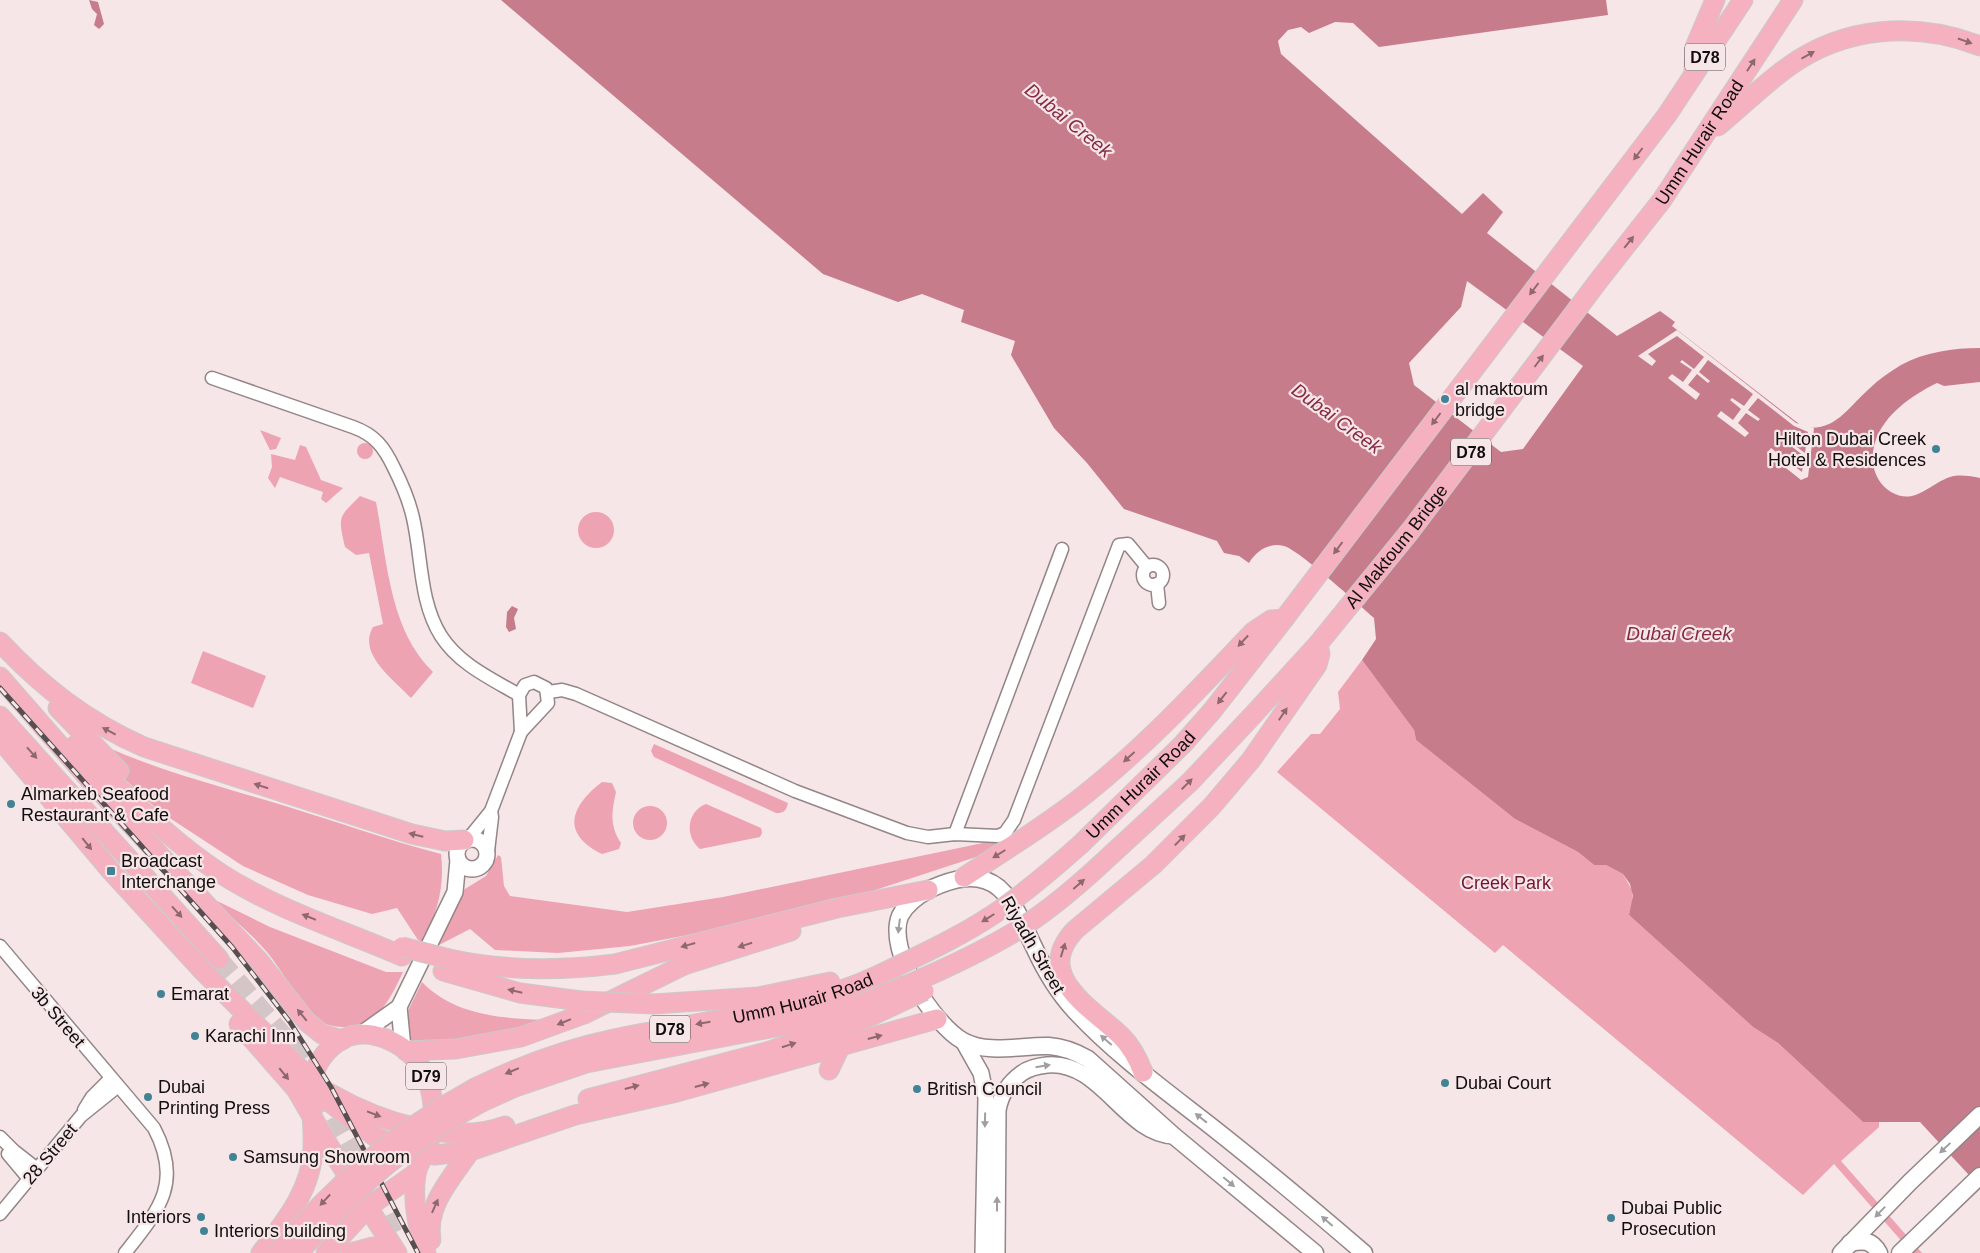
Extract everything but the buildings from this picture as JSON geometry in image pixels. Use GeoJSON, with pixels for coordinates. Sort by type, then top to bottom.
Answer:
{"type":"FeatureCollection","features":[{"type":"Feature","properties":{"kind":"main road"},"geometry":{"type":"LineString","coordinates":[[1694,73],[1695,47],[1715,0]]}},
{"type":"Feature","properties":{"kind":"main road","name":"D78"},"geometry":{"type":"LineString","coordinates":[[1694,73],[1743,0]]}},
{"type":"Feature","properties":{"kind":"main road","name":"Umm Hurair Road"},"geometry":{"type":"LineString","coordinates":[[1599,280],[1662,200],[1793,0]]}},
{"type":"Feature","properties":{"kind":"main road"},"geometry":{"type":"LineString","coordinates":[[1702,140],[1789,66],[1838,41],[1874,32],[1911,31],[1948,36],[1980,46]]}},
{"type":"Feature","properties":{"kind":"main road","name":"Umm Hurair Road"},"geometry":{"type":"LineString","coordinates":[[300,1253],[351,1195],[404,1151],[454,1116],[513,1070],[579,1048],[614,1039],[764,1012],[817,998],[874,978],[945,943],[994,914],[1041,879],[1081,844],[1189,738],[1306,591],[1668,115],[1694,73]]}},
{"type":"Feature","properties":{"kind":"main road","name":"Al Maktoum Bridge"},"geometry":{"type":"LineString","coordinates":[[1338,621],[1436,498],[1599,280]]}},
{"type":"Feature","properties":{"kind":"main road"},"geometry":{"type":"LineString","coordinates":[[964,877],[1030,835],[1084,795],[1158,730],[1252,632],[1271,620],[1284,619]]}},
{"type":"Feature","properties":{"kind":"main road","name":"Umm Hurair Road"},"geometry":{"type":"LineString","coordinates":[[278,1253],[334,1190],[359,1166],[415,1124],[479,1095],[586,1063],[867,1009],[942,983],[950,974],[950,967],[1021,927],[1073,889],[1100,865],[1190,782],[1338,621]]}},
{"type":"Feature","properties":{"kind":"main road"},"geometry":{"type":"LineString","coordinates":[[0,642],[23,666],[75,710],[118,736],[144,747],[412,834],[444,841],[467,839]]}},
{"type":"Feature","properties":{"kind":"main road"},"geometry":{"type":"LineString","coordinates":[[1143,1072],[1128,1044],[1066,985],[1061,968],[1062,952],[1075,930],[1173,847],[1232,784],[1269,735],[1316,665],[1320,654],[1318,644]]}},
{"type":"Feature","properties":{"kind":"main road"},"geometry":{"type":"LineString","coordinates":[[23,666],[35,683],[172,826],[178,842]]}},
{"type":"Feature","properties":{"kind":"main road"},"geometry":{"type":"LineString","coordinates":[[2,679],[178,842],[222,874],[272,902],[402,952],[446,965],[520,992],[581,1001],[654,1004],[732,1000],[784,993],[845,979],[874,978]]}},
{"type":"Feature","properties":{"kind":"main road"},"geometry":{"type":"LineString","coordinates":[[2,679],[97,788],[254,955],[306,1020],[322,1034],[342,1040]]}},
{"type":"Feature","properties":{"kind":"main road"},"geometry":{"type":"LineString","coordinates":[[0,716],[219,959]]}},
{"type":"Feature","properties":{"kind":"main road"},"geometry":{"type":"LineString","coordinates":[[0,739],[94,852],[200,968],[313,1082],[324,1098],[374,1136],[409,1152],[423,1154],[470,1151],[575,1115],[677,1092],[937,1019]]}},
{"type":"Feature","properties":{"kind":"main road","name":"Riyadh Street"},"geometry":{"type":"LineString","coordinates":[[1315,1253],[1174,1136],[1114,1080],[1088,1059],[1062,1048],[1048,1046],[998,1048],[964,1041],[937,1019],[914,985],[898,934],[900,917],[906,906],[928,890],[964,877],[988,881],[998,888],[1012,902],[1045,970],[1063,998],[1089,1025],[1143,1072],[1282,1182],[1364,1253]]}},
{"type":"Feature","properties":{"kind":"main road"},"geometry":{"type":"LineString","coordinates":[[446,965],[479,964],[523,969],[583,968],[615,964],[837,908],[928,890]]}},
{"type":"Feature","properties":{"kind":"main road"},"geometry":{"type":"LineString","coordinates":[[404,1049],[489,1044],[553,1027],[584,1014],[684,965],[817,924],[829,918],[837,908]]}},
{"type":"Feature","properties":{"kind":"main road"},"geometry":{"type":"LineString","coordinates":[[200,968],[208,987],[225,1009],[283,1072],[397,1253]]}},
{"type":"Feature","properties":{"kind":"main road"},"geometry":{"type":"LineString","coordinates":[[313,1082],[359,1108],[390,1119],[432,1130],[463,1134],[486,1132],[566,1104],[770,1051],[867,1009]]}},
{"type":"Feature","properties":{"kind":"main road"},"geometry":{"type":"LineString","coordinates":[[262,1253],[305,1187],[313,1150],[313,1082],[324,1053],[342,1040],[361,1034]]}},
{"type":"Feature","properties":{"kind":"main road","name":"D79"},"geometry":{"type":"LineString","coordinates":[[361,1034],[385,1038],[404,1049],[420,1066],[430,1087],[434,1111],[432,1130],[416,1173],[417,1211],[426,1253]]}},
{"type":"Feature","properties":{"kind":"main road"},"geometry":{"type":"LineString","coordinates":[[829,1070],[840,1047]]}},
{"type":"Feature","properties":{"kind":"main road"},"geometry":{"type":"LineString","coordinates":[[1846,1248],[1910,1182],[1980,1115]]}},
{"type":"Feature","properties":{"kind":"main road"},"geometry":{"type":"LineString","coordinates":[[435,1253],[429,1230],[433,1207],[470,1151]]}},
{"type":"Feature","properties":{"kind":"main road"},"geometry":{"type":"LineString","coordinates":[[326,1253],[368,1208],[416,1173]]}},
{"type":"Feature","properties":{"kind":"main road"},"geometry":{"type":"LineString","coordinates":[[1900,1253],[1980,1176]]}},
{"type":"Feature","properties":{"kind":"main road"},"geometry":{"type":"LineString","coordinates":[[1846,1248],[1863,1240],[1871,1243],[1880,1253]]}},
{"type":"Feature","properties":{"kind":"main road"},"geometry":{"type":"LineString","coordinates":[[351,1253],[373,1247],[387,1253]]}},
{"type":"Feature","properties":{"kind":"street"},"geometry":{"type":"LineString","coordinates":[[212,378],[353,426],[375,437],[386,451],[408,499],[413,517],[428,608],[434,624],[445,642],[464,662],[519,695]]}},
{"type":"Feature","properties":{"kind":"street"},"geometry":{"type":"LineString","coordinates":[[548,692],[562,690],[576,694],[796,791],[907,833],[928,836],[955,834],[998,836],[1010,828],[1119,546],[1128,544],[1146,567],[1153,565],[1162,569],[1163,576],[1157,584],[1159,603]]}},
{"type":"Feature","properties":{"kind":"street"},"geometry":{"type":"LineString","coordinates":[[955,834],[1062,549]]}},
{"type":"Feature","properties":{"kind":"street"},"geometry":{"type":"LineString","coordinates":[[361,1034],[399,1008],[454,892],[458,847],[491,811],[521,732],[548,703],[548,692],[543,685],[534,682],[525,685],[519,695],[521,732]]}},
{"type":"Feature","properties":{"kind":"street"},"geometry":{"type":"LineString","coordinates":[[454,892],[486,862],[492,817],[491,811]]}},
{"type":"Feature","properties":{"kind":"street"},"geometry":{"type":"LineString","coordinates":[[467,839],[481,841],[488,851]]}},
{"type":"Feature","properties":{"kind":"street"},"geometry":{"type":"LineString","coordinates":[[458,860],[466,868],[477,869]]}},
{"type":"Feature","properties":{"kind":"street","name":"3b Street"},"geometry":{"type":"LineString","coordinates":[[0,946],[154,1128],[162,1146],[166,1165],[166,1178],[161,1204],[155,1215],[124,1253]]}},
{"type":"Feature","properties":{"kind":"street"},"geometry":{"type":"LineString","coordinates":[[399,1008],[404,1049]]}},
{"type":"Feature","properties":{"kind":"street"},"geometry":{"type":"LineString","coordinates":[[964,1041],[981,1073],[986,1098],[983,1253]]}},
{"type":"Feature","properties":{"kind":"street"},"geometry":{"type":"LineString","coordinates":[[997,1253],[998,1110],[1005,1089],[1026,1070],[1054,1064],[1081,1073],[1151,1130],[1174,1136]]}},
{"type":"Feature","properties":{"kind":"street","name":"28 Street"},"geometry":{"type":"LineString","coordinates":[[0,1214],[81,1116],[114,1083]]}},
{"type":"Feature","properties":{"kind":"street"},"geometry":{"type":"LineString","coordinates":[[0,1137],[33,1174]]}},
{"type":"Feature","properties":{"kind":"street"},"geometry":{"type":"LineString","coordinates":[[0,1144],[33,1174]]}},
{"type":"Feature","properties":{"kind":"green space"},"geometry":{"type":"Polygon","coordinates":[[[260,430],[281,438],[276,449],[270,450],[260,430]]]}},
{"type":"Feature","properties":{"kind":"green space"},"geometry":{"type":"Polygon","coordinates":[[[365,443],[373,451],[365,459],[357,451],[365,443]]]}},
{"type":"Feature","properties":{"kind":"green space"},"geometry":{"type":"Polygon","coordinates":[[[300,445],[306,447],[321,480],[343,488],[326,503],[321,499],[323,492],[280,477],[275,488],[268,478],[272,467],[271,454],[295,460],[300,445]]]}},
{"type":"Feature","properties":{"kind":"green space"},"geometry":{"type":"Polygon","coordinates":[[[360,496],[376,502],[387,570],[399,615],[407,636],[418,655],[433,672],[411,698],[387,675],[374,657],[370,647],[369,637],[373,627],[383,624],[369,553],[356,555],[345,547],[341,529],[344,514],[360,496]]]}},
{"type":"Feature","properties":{"kind":"green space"},"geometry":{"type":"Polygon","coordinates":[[[596,512],[608,518],[614,530],[608,542],[596,548],[584,542],[578,530],[584,518],[596,512]]]}},
{"type":"Feature","properties":{"kind":"green space"},"geometry":{"type":"Polygon","coordinates":[[[203,651],[266,676],[253,708],[191,683],[203,651]]]}},
{"type":"Feature","properties":{"kind":"green space","name":"Creek Park"},"geometry":{"type":"Polygon","coordinates":[[[1362,660],[1414,730],[1416,740],[1515,819],[1578,852],[1594,865],[1606,865],[1623,874],[1632,890],[1633,902],[1629,915],[1753,1027],[1778,1043],[1863,1122],[1879,1122],[1879,1127],[1841,1161],[1922,1253],[1912,1253],[1834,1164],[1803,1195],[1503,945],[1495,953],[1277,772],[1311,734],[1320,734],[1340,709],[1338,692],[1362,660]]]}},
{"type":"Feature","properties":{"kind":"green space"},"geometry":{"type":"Polygon","coordinates":[[[96,742],[141,761],[187,777],[441,854],[442,878],[439,899],[424,942],[418,940],[397,908],[372,914],[308,895],[243,866],[159,811],[103,759],[96,742]]]}},
{"type":"Feature","properties":{"kind":"green space"},"geometry":{"type":"Polygon","coordinates":[[[654,744],[788,803],[786,808],[783,812],[776,813],[654,757],[651,751],[654,744]]]}},
{"type":"Feature","properties":{"kind":"green space"},"geometry":{"type":"Polygon","coordinates":[[[602,782],[612,783],[616,792],[612,818],[621,843],[619,849],[602,854],[589,846],[580,837],[575,828],[575,819],[577,810],[583,800],[602,782]]]}},
{"type":"Feature","properties":{"kind":"green space"},"geometry":{"type":"Polygon","coordinates":[[[706,804],[761,828],[762,833],[760,837],[700,849],[692,837],[690,824],[695,812],[706,804]]]}},
{"type":"Feature","properties":{"kind":"green space"},"geometry":{"type":"Polygon","coordinates":[[[650,806],[657,807],[662,811],[666,816],[666,830],[662,835],[657,839],[650,840],[643,839],[638,835],[634,830],[633,823],[634,816],[638,811],[643,807],[650,806]]]}},
{"type":"Feature","properties":{"kind":"green space"},"geometry":{"type":"Polygon","coordinates":[[[1002,839],[1003,843],[976,857],[854,897],[751,923],[630,946],[558,953],[495,950],[470,929],[437,946],[453,908],[465,889],[486,876],[498,855],[501,857],[504,886],[510,896],[627,912],[723,897],[1002,839]]]}},
{"type":"Feature","properties":{"kind":"green space"},"geometry":{"type":"Polygon","coordinates":[[[211,898],[270,927],[386,972],[403,972],[382,1010],[366,1023],[345,1027],[327,1024],[315,1017],[307,1009],[260,944],[211,898]]]}},
{"type":"Feature","properties":{"kind":"green space"},"geometry":{"type":"Polygon","coordinates":[[[422,982],[436,994],[467,1010],[502,1017],[557,1020],[492,1041],[407,1043],[402,1023],[422,982]]]}},
{"type":"Feature","properties":{"kind":"water"},"geometry":{"type":"Polygon","coordinates":[[[89,0],[98,2],[104,24],[99,29],[94,25],[97,14],[92,9],[89,0]]]}},
{"type":"Feature","properties":{"kind":"water","name":"Dubai Creek"},"geometry":{"type":"Polygon","coordinates":[[[501,0],[1606,0],[1608,15],[1379,47],[1353,23],[1335,22],[1309,33],[1301,27],[1288,30],[1278,41],[1281,54],[1462,214],[1483,193],[1503,212],[1487,233],[1617,336],[1660,311],[1675,322],[1672,326],[1803,427],[1814,428],[1833,422],[1877,382],[1901,365],[1939,352],[1980,348],[1980,382],[1944,386],[1937,383],[1913,396],[1892,414],[1883,425],[1873,450],[1873,464],[1877,477],[1887,490],[1907,497],[1922,492],[1950,477],[1980,478],[1980,1187],[1920,1122],[1863,1122],[1778,1043],[1753,1027],[1629,915],[1633,896],[1630,884],[1623,874],[1606,865],[1594,865],[1578,852],[1515,819],[1416,740],[1414,730],[1362,660],[1376,639],[1374,618],[1315,567],[1292,550],[1278,545],[1268,546],[1259,551],[1249,563],[1239,556],[1224,553],[1217,541],[1124,509],[1087,463],[1054,428],[1011,355],[1015,341],[961,322],[964,310],[922,294],[898,302],[823,274],[501,0]],[[1467,281],[1461,307],[1409,363],[1414,385],[1501,452],[1523,449],[1583,366],[1467,281]]]}},
{"type":"Feature","properties":{"kind":"water"},"geometry":{"type":"Polygon","coordinates":[[[512,606],[518,609],[514,618],[516,629],[509,632],[506,627],[507,612],[512,606]]]}},
{"type":"Feature","properties":{"kind":"pier"},"geometry":{"type":"Polygon","coordinates":[[[1677,330],[1796,423],[1814,428],[1808,477],[1801,480],[1767,453],[1771,448],[1802,472],[1804,456],[1791,446],[1793,444],[1805,453],[1808,432],[1794,426],[1758,398],[1748,410],[1760,419],[1758,421],[1746,413],[1738,423],[1749,433],[1745,437],[1717,416],[1721,411],[1733,420],[1741,409],[1730,400],[1732,398],[1744,406],[1753,394],[1708,360],[1699,372],[1710,381],[1708,383],[1697,374],[1688,385],[1700,394],[1696,400],[1668,378],[1672,374],[1683,382],[1692,370],[1680,362],[1682,360],[1694,369],[1704,357],[1677,336],[1648,354],[1656,361],[1652,366],[1638,356],[1677,330]]]}},
{"type":"Feature","properties":{"kind":"tunnel"},"geometry":{"type":"LineString","coordinates":[[219,959],[303,1059],[350,1143],[396,1239]]}},
{"type":"Feature","properties":{"kind":"railway"},"geometry":{"type":"LineString","coordinates":[[0,688],[232,947],[290,1022],[331,1087],[418,1253]]}},
{"type":"Feature","properties":{"kind":"place","name":"al maktoum bridge"},"geometry":{"type":"Point","coordinates":[1445,399]}},
{"type":"Feature","properties":{"kind":"place","name":"Hilton Dubai Creek Hotel & Residences"},"geometry":{"type":"Point","coordinates":[1936,449]}},
{"type":"Feature","properties":{"kind":"place","name":"Almarkeb Seafood Restaurant & Cafe"},"geometry":{"type":"Point","coordinates":[11,804]}},
{"type":"Feature","properties":{"kind":"place","name":"Broadcast Interchange"},"geometry":{"type":"Point","coordinates":[111,871]}},
{"type":"Feature","properties":{"kind":"place","name":"Emarat"},"geometry":{"type":"Point","coordinates":[161,994]}},
{"type":"Feature","properties":{"kind":"place","name":"Karachi Inn"},"geometry":{"type":"Point","coordinates":[195,1036]}},
{"type":"Feature","properties":{"kind":"place","name":"Dubai Court"},"geometry":{"type":"Point","coordinates":[1445,1083]}},
{"type":"Feature","properties":{"kind":"place","name":"British Council"},"geometry":{"type":"Point","coordinates":[917,1089]}},
{"type":"Feature","properties":{"kind":"place","name":"Dubai Printing Press"},"geometry":{"type":"Point","coordinates":[148,1097]}},
{"type":"Feature","properties":{"kind":"place","name":"Samsung Showroom"},"geometry":{"type":"Point","coordinates":[233,1157]}},
{"type":"Feature","properties":{"kind":"place","name":"Interiors"},"geometry":{"type":"Point","coordinates":[201,1217]}},
{"type":"Feature","properties":{"kind":"place","name":"Dubai Public Prosecution"},"geometry":{"type":"Point","coordinates":[1611,1218]}},
{"type":"Feature","properties":{"kind":"place","name":"Interiors building"},"geometry":{"type":"Point","coordinates":[204,1231]}}]}
